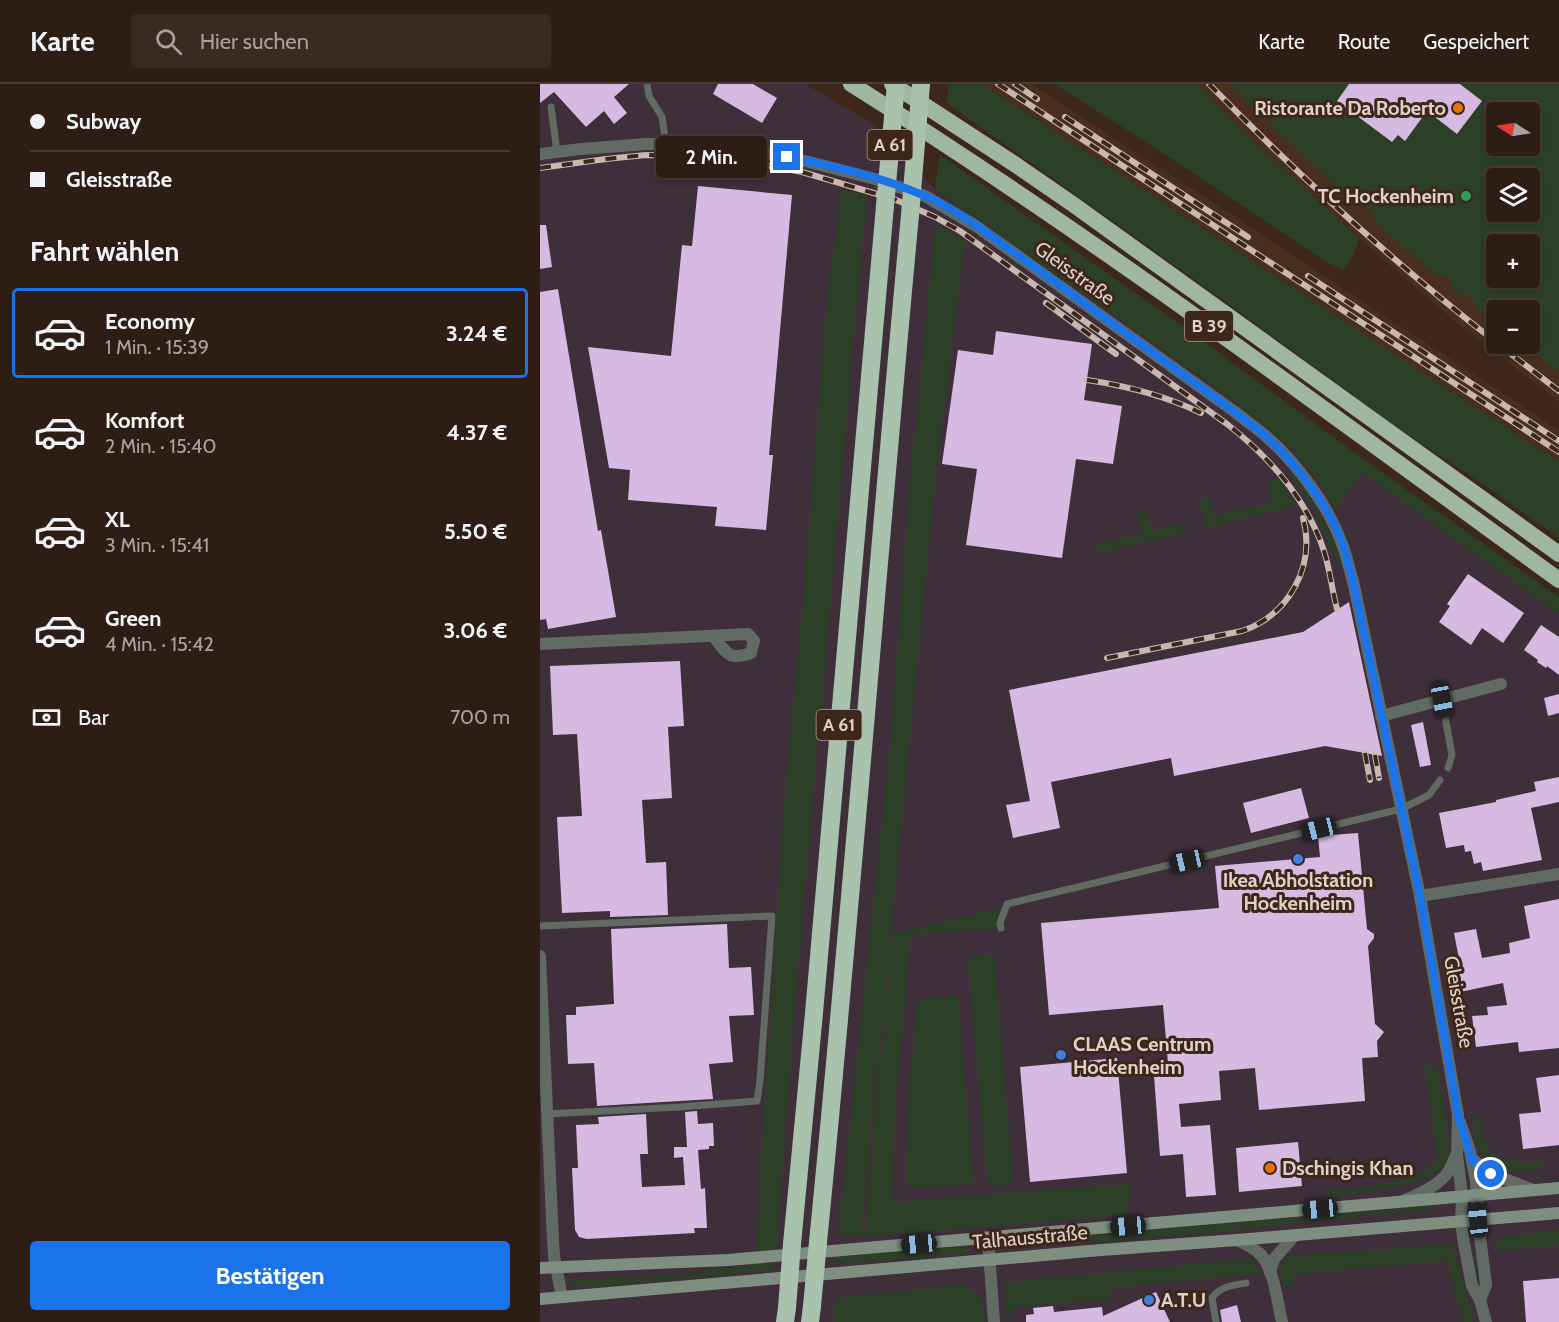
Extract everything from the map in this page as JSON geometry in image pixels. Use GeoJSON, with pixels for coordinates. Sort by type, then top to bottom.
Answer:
{"type":"FeatureCollection","features":[{"type":"Feature","properties":{"kind":"highway","name":"B 39"},"geometry":{"type":"LineString","coordinates":[[850,84],[998,178],[1139,276],[1559,580]]}},
{"type":"Feature","properties":{"kind":"highway","name":"B 39"},"geometry":{"type":"LineString","coordinates":[[894,84],[1094,219],[1559,554]]}},
{"type":"Feature","properties":{"kind":"highway","name":"A 61"},"geometry":{"type":"LineString","coordinates":[[786,1315],[894,84]]}},
{"type":"Feature","properties":{"kind":"highway","name":"A 61"},"geometry":{"type":"LineString","coordinates":[[811,1314],[921,84]]}},
{"type":"Feature","properties":{"kind":"highway","name":"A 61"},"geometry":{"type":"LineString","coordinates":[[914,159],[928,113],[932,84]]}},
{"type":"Feature","properties":{"kind":"main road","name":"Talhausstraße"},"geometry":{"type":"LineString","coordinates":[[540,1268],[707,1262],[1559,1188]]}},
{"type":"Feature","properties":{"kind":"main road","name":"Talhausstraße"},"geometry":{"type":"LineString","coordinates":[[540,1299],[1559,1213]]}},
{"type":"Feature","properties":{"kind":"street","name":"Gleisstraße"},"geometry":{"type":"LineString","coordinates":[[540,154],[666,144],[692,144],[752,150],[805,160],[875,179],[925,196],[976,225],[1235,412],[1268,438],[1291,461],[1324,508],[1341,540],[1353,581],[1420,896],[1458,1115],[1476,1180],[1478,1220],[1486,1285],[1480,1300]]}},
{"type":"Feature","properties":{"kind":"street"},"geometry":{"type":"LineString","coordinates":[[540,644],[712,636]]}},
{"type":"Feature","properties":{"kind":"street"},"geometry":{"type":"LineString","coordinates":[[1381,716],[1501,684]]}},
{"type":"Feature","properties":{"kind":"street"},"geometry":{"type":"LineString","coordinates":[[1420,896],[1559,874]]}},
{"type":"Feature","properties":{"kind":"street"},"geometry":{"type":"LineString","coordinates":[[540,956],[553,1240],[562,1297]]}},
{"type":"Feature","properties":{"kind":"street","name":"Gleisstraße"},"geometry":{"type":"LineString","coordinates":[[1458,1115],[1457,1154],[1462,1197],[1461,1222],[1472,1286],[1480,1300],[1486,1322]]}},
{"type":"Feature","properties":{"kind":"street"},"geometry":{"type":"LineString","coordinates":[[1403,1202],[1443,1178],[1457,1154]]}},
{"type":"Feature","properties":{"kind":"street"},"geometry":{"type":"LineString","coordinates":[[1472,1160],[1491,1174],[1534,1190]]}},
{"type":"Feature","properties":{"kind":"street"},"geometry":{"type":"LineString","coordinates":[[1270,1272],[1274,1259],[1295,1235]]}},
{"type":"Feature","properties":{"kind":"street"},"geometry":{"type":"LineString","coordinates":[[988,1238],[994,1322]]}},
{"type":"Feature","properties":{"kind":"street"},"geometry":{"type":"LineString","coordinates":[[1238,1240],[1261,1255],[1270,1272],[1282,1322]]}},
{"type":"Feature","properties":{"kind":"lane"},"geometry":{"type":"LineString","coordinates":[[647,84],[649,96],[662,117],[666,144]]}},
{"type":"Feature","properties":{"kind":"lane"},"geometry":{"type":"LineString","coordinates":[[551,107],[556,152]]}},
{"type":"Feature","properties":{"kind":"lane"},"geometry":{"type":"LineString","coordinates":[[1442,700],[1452,755],[1448,768]]}},
{"type":"Feature","properties":{"kind":"lane"},"geometry":{"type":"LineString","coordinates":[[1000,928],[1007,904],[1401,809],[1428,795],[1440,780]]}},
{"type":"Feature","properties":{"kind":"lane"},"geometry":{"type":"LineString","coordinates":[[540,926],[772,916],[757,1101],[547,1114]]}},
{"type":"Feature","properties":{"kind":"lane"},"geometry":{"type":"LineString","coordinates":[[1216,1322],[1212,1298],[1215,1293],[1218,1290],[1246,1283]]}},
{"type":"Feature","properties":{"kind":"shaded area"},"geometry":{"type":"Polygon","coordinates":[[[540,84],[805,84],[872,123],[935,189],[1217,388],[1292,449],[1319,481],[1336,508],[1362,473],[1559,614],[1559,1322],[540,1322],[540,84]]]}},
{"type":"Feature","properties":{"kind":"shaded area"},"geometry":{"type":"Polygon","coordinates":[[[983,84],[1032,84],[1287,251],[1559,430],[1559,462],[983,84]]]}},
{"type":"Feature","properties":{"kind":"shaded area"},"geometry":{"type":"Polygon","coordinates":[[[1197,84],[1229,84],[1263,118],[1270,118],[1271,126],[1356,205],[1364,205],[1375,215],[1375,222],[1451,281],[1452,288],[1459,294],[1466,294],[1473,299],[1474,307],[1486,316],[1486,345],[1350,231],[1251,139],[1197,84]]]}},
{"type":"Feature","properties":{"kind":"shaded area"},"geometry":{"type":"Polygon","coordinates":[[[1497,354],[1535,354],[1559,373],[1559,402],[1497,354]]]}},
{"type":"Feature","properties":{"kind":"green space"},"geometry":{"type":"Polygon","coordinates":[[[949,84],[983,84],[1559,462],[1559,538],[1402,431],[947,103],[949,84]]]}},
{"type":"Feature","properties":{"kind":"green space"},"geometry":{"type":"Polygon","coordinates":[[[1055,84],[1197,84],[1251,139],[1359,238],[1353,256],[1344,270],[1327,262],[1055,84]]]}},
{"type":"Feature","properties":{"kind":"green space"},"geometry":{"type":"Polygon","coordinates":[[[1229,84],[1559,84],[1559,373],[1535,354],[1540,354],[1540,300],[1486,300],[1486,316],[1474,307],[1473,299],[1466,294],[1459,295],[1452,288],[1451,281],[1443,275],[1436,275],[1375,222],[1375,215],[1364,205],[1356,205],[1271,126],[1270,118],[1263,118],[1229,84]]]}},
{"type":"Feature","properties":{"kind":"green space"},"geometry":{"type":"Polygon","coordinates":[[[940,155],[1559,597],[1559,614],[1362,473],[1336,509],[1319,481],[1292,449],[1217,388],[935,189],[940,155]]]}},
{"type":"Feature","properties":{"kind":"green space"},"geometry":{"type":"Polygon","coordinates":[[[842,189],[867,196],[794,1013],[776,1256],[757,1258],[761,1153],[784,803],[800,638],[827,301],[842,189]]]}},
{"type":"Feature","properties":{"kind":"green space"},"geometry":{"type":"Polygon","coordinates":[[[935,225],[965,242],[937,464],[861,1237],[838,1235],[891,738],[913,439],[917,421],[935,225]]]}},
{"type":"Feature","properties":{"kind":"green space"},"geometry":{"type":"Polygon","coordinates":[[[1289,475],[1297,478],[1323,520],[1343,566],[1340,568],[1311,505],[1289,475]]]}},
{"type":"Feature","properties":{"kind":"green space"},"geometry":{"type":"Polygon","coordinates":[[[1280,479],[1296,505],[1206,528],[1199,499],[1209,497],[1214,516],[1272,502],[1267,483],[1280,479]]]}},
{"type":"Feature","properties":{"kind":"green space"},"geometry":{"type":"Polygon","coordinates":[[[1147,512],[1152,531],[1185,523],[1187,532],[1096,554],[1094,545],[1142,534],[1137,514],[1147,512]]]}},
{"type":"Feature","properties":{"kind":"green space"},"geometry":{"type":"Polygon","coordinates":[[[999,909],[1001,928],[911,935],[895,1109],[892,1202],[1129,1184],[1129,1208],[1124,1215],[864,1237],[892,934],[999,909]]]}},
{"type":"Feature","properties":{"kind":"green space"},"geometry":{"type":"Polygon","coordinates":[[[994,953],[1013,1180],[1008,1186],[993,1187],[987,1181],[968,961],[973,955],[994,953]]]}},
{"type":"Feature","properties":{"kind":"green space"},"geometry":{"type":"Polygon","coordinates":[[[957,996],[974,1183],[912,1189],[905,1183],[909,1093],[917,1001],[957,996]]]}},
{"type":"Feature","properties":{"kind":"green space"},"geometry":{"type":"Polygon","coordinates":[[[1426,1063],[1433,1065],[1440,1073],[1449,1151],[1448,1158],[1441,1168],[1421,1181],[1326,1198],[1325,1192],[1369,1187],[1400,1180],[1427,1169],[1438,1160],[1424,1065],[1426,1063]]]}},
{"type":"Feature","properties":{"kind":"green space"},"geometry":{"type":"Polygon","coordinates":[[[1480,1115],[1484,1139],[1494,1153],[1509,1160],[1525,1162],[1542,1160],[1543,1169],[1524,1172],[1510,1170],[1485,1157],[1477,1145],[1473,1131],[1472,1117],[1480,1115]]]}},
{"type":"Feature","properties":{"kind":"green space"},"geometry":{"type":"Polygon","coordinates":[[[1435,1206],[1436,1210],[1071,1244],[1090,1235],[1435,1206]]]}},
{"type":"Feature","properties":{"kind":"green space"},"geometry":{"type":"Polygon","coordinates":[[[1559,1230],[1559,1246],[1495,1251],[1498,1240],[1506,1236],[1559,1230]]]}},
{"type":"Feature","properties":{"kind":"green space"},"geometry":{"type":"Polygon","coordinates":[[[1452,1244],[1474,1322],[1463,1322],[1447,1261],[1294,1274],[1295,1284],[1282,1287],[1281,1271],[1286,1256],[1452,1244]]]}},
{"type":"Feature","properties":{"kind":"green space"},"geometry":{"type":"Polygon","coordinates":[[[969,1247],[970,1251],[969,1253],[834,1264],[835,1257],[969,1247]]]}},
{"type":"Feature","properties":{"kind":"green space"},"geometry":{"type":"Polygon","coordinates":[[[1251,1259],[1261,1273],[1110,1288],[1111,1299],[1016,1306],[1011,1310],[1010,1319],[1006,1321],[1006,1282],[1251,1259]]]}},
{"type":"Feature","properties":{"kind":"green space"},"geometry":{"type":"Polygon","coordinates":[[[774,1262],[774,1269],[605,1286],[588,1287],[569,1284],[570,1280],[679,1275],[774,1262]]]}},
{"type":"Feature","properties":{"kind":"green space"},"geometry":{"type":"Polygon","coordinates":[[[961,1285],[971,1289],[980,1299],[985,1322],[833,1322],[835,1298],[961,1285]]]}},
{"type":"Feature","properties":{"kind":"building"},"geometry":{"type":"Polygon","coordinates":[[[540,84],[629,84],[614,97],[627,113],[614,124],[604,111],[586,127],[554,92],[540,103],[540,84]]]}},
{"type":"Feature","properties":{"kind":"building"},"geometry":{"type":"Polygon","coordinates":[[[718,84],[753,84],[777,98],[762,123],[713,94],[718,84]]]}},
{"type":"Feature","properties":{"kind":"building"},"geometry":{"type":"Polygon","coordinates":[[[1349,84],[1460,84],[1482,101],[1457,134],[1427,111],[1405,141],[1398,135],[1392,142],[1337,101],[1349,84]]]}},
{"type":"Feature","properties":{"kind":"building"},"geometry":{"type":"Polygon","coordinates":[[[698,186],[792,195],[769,455],[773,455],[766,530],[715,526],[717,507],[628,500],[630,470],[609,468],[588,347],[671,356],[682,245],[692,246],[698,186]]]}},
{"type":"Feature","properties":{"kind":"building"},"geometry":{"type":"Polygon","coordinates":[[[540,225],[546,225],[552,267],[540,269],[540,225]]]}},
{"type":"Feature","properties":{"kind":"building"},"geometry":{"type":"Polygon","coordinates":[[[558,289],[598,531],[601,530],[616,617],[548,629],[546,619],[540,620],[540,292],[558,289]]]}},
{"type":"Feature","properties":{"kind":"building"},"geometry":{"type":"Polygon","coordinates":[[[996,331],[1092,344],[1084,400],[1122,406],[1113,464],[1076,459],[1062,558],[966,545],[977,469],[942,464],[958,350],[993,355],[996,331]]]}},
{"type":"Feature","properties":{"kind":"building"},"geometry":{"type":"Polygon","coordinates":[[[1468,574],[1524,613],[1503,643],[1482,628],[1471,645],[1439,622],[1450,606],[1447,604],[1468,574]]]}},
{"type":"Feature","properties":{"kind":"building"},"geometry":{"type":"Polygon","coordinates":[[[1349,602],[1382,756],[1325,746],[1174,776],[1171,758],[1051,782],[1060,828],[1013,838],[1006,805],[1030,801],[1009,690],[1303,632],[1349,602]]]}},
{"type":"Feature","properties":{"kind":"building"},"geometry":{"type":"Polygon","coordinates":[[[1541,625],[1559,637],[1559,675],[1537,662],[1538,660],[1524,650],[1541,625]]]}},
{"type":"Feature","properties":{"kind":"building"},"geometry":{"type":"Polygon","coordinates":[[[680,661],[684,726],[668,727],[672,798],[642,800],[646,863],[666,862],[668,915],[610,917],[610,911],[562,913],[557,817],[582,816],[577,734],[553,735],[550,666],[680,661]]]}},
{"type":"Feature","properties":{"kind":"building"},"geometry":{"type":"Polygon","coordinates":[[[1559,694],[1559,713],[1548,716],[1544,698],[1559,694]]]}},
{"type":"Feature","properties":{"kind":"building"},"geometry":{"type":"Polygon","coordinates":[[[1423,722],[1431,765],[1420,767],[1411,725],[1423,722]]]}},
{"type":"Feature","properties":{"kind":"building"},"geometry":{"type":"Polygon","coordinates":[[[1559,777],[1559,802],[1531,808],[1542,860],[1483,871],[1481,862],[1474,864],[1471,851],[1465,852],[1464,845],[1446,848],[1439,813],[1496,802],[1496,800],[1536,791],[1534,782],[1559,777]]]}},
{"type":"Feature","properties":{"kind":"building"},"geometry":{"type":"Polygon","coordinates":[[[1301,788],[1309,818],[1251,833],[1243,803],[1301,788]]]}},
{"type":"Feature","properties":{"kind":"building"},"geometry":{"type":"Polygon","coordinates":[[[1358,833],[1367,929],[1374,934],[1368,946],[1375,1024],[1384,1032],[1377,1041],[1378,1057],[1362,1058],[1365,1101],[1259,1110],[1255,1068],[1219,1071],[1221,1100],[1179,1104],[1181,1127],[1210,1125],[1216,1195],[1186,1197],[1183,1154],[1160,1156],[1154,1076],[1169,1075],[1163,1005],[1049,1015],[1041,923],[1219,908],[1215,866],[1320,857],[1318,836],[1358,833]]]}},
{"type":"Feature","properties":{"kind":"building"},"geometry":{"type":"Polygon","coordinates":[[[1559,899],[1559,1048],[1519,1052],[1518,1042],[1476,1047],[1472,1016],[1488,1015],[1487,1007],[1507,1005],[1503,983],[1460,992],[1456,970],[1461,969],[1454,933],[1476,929],[1482,958],[1510,953],[1509,943],[1530,938],[1524,906],[1559,899]]]}},
{"type":"Feature","properties":{"kind":"building"},"geometry":{"type":"Polygon","coordinates":[[[727,924],[729,968],[751,967],[754,1015],[729,1016],[733,1062],[709,1064],[713,1099],[597,1106],[594,1063],[568,1064],[566,1015],[576,1015],[576,1007],[614,1004],[611,929],[727,924]]]}},
{"type":"Feature","properties":{"kind":"building"},"geometry":{"type":"Polygon","coordinates":[[[1117,1058],[1127,1173],[1030,1182],[1020,1067],[1117,1058]]]}},
{"type":"Feature","properties":{"kind":"building"},"geometry":{"type":"Polygon","coordinates":[[[1559,1075],[1559,1145],[1523,1149],[1519,1114],[1541,1112],[1536,1078],[1559,1075]]]}},
{"type":"Feature","properties":{"kind":"building"},"geometry":{"type":"Polygon","coordinates":[[[697,1111],[698,1124],[713,1123],[714,1146],[698,1150],[701,1189],[705,1188],[707,1228],[694,1228],[695,1233],[587,1239],[579,1237],[575,1230],[572,1168],[578,1168],[576,1125],[599,1124],[598,1117],[646,1114],[648,1154],[640,1154],[642,1187],[685,1185],[683,1157],[674,1158],[674,1147],[687,1147],[685,1112],[697,1111]]]}},
{"type":"Feature","properties":{"kind":"building"},"geometry":{"type":"Polygon","coordinates":[[[1298,1142],[1302,1186],[1239,1192],[1236,1148],[1298,1142]]]}},
{"type":"Feature","properties":{"kind":"building"},"geometry":{"type":"Polygon","coordinates":[[[1559,1278],[1559,1322],[1526,1322],[1523,1281],[1559,1278]]]}},
{"type":"Feature","properties":{"kind":"building"},"geometry":{"type":"Polygon","coordinates":[[[1156,1292],[1170,1322],[1026,1322],[1026,1315],[1034,1314],[1033,1308],[1053,1306],[1054,1312],[1102,1307],[1103,1316],[1156,1292]]]}},
{"type":"Feature","properties":{"kind":"building"},"geometry":{"type":"Polygon","coordinates":[[[1237,1305],[1241,1322],[1222,1322],[1220,1310],[1237,1305]]]}},
{"type":"Feature","properties":{"kind":"railway"},"geometry":{"type":"LineString","coordinates":[[998,84],[1559,452]]}},
{"type":"Feature","properties":{"kind":"railway"},"geometry":{"type":"LineString","coordinates":[[1015,84],[1037,99]]}},
{"type":"Feature","properties":{"kind":"railway"},"geometry":{"type":"LineString","coordinates":[[1209,84],[1348,218],[1486,334]]}},
{"type":"Feature","properties":{"kind":"railway"},"geometry":{"type":"LineString","coordinates":[[1065,117],[1248,237]]}},
{"type":"Feature","properties":{"kind":"railway"},"geometry":{"type":"LineString","coordinates":[[540,168],[646,155],[713,157],[802,172],[894,199],[935,217],[960,231],[1227,424],[1257,450],[1285,480],[1308,514],[1324,551],[1337,609]]}},
{"type":"Feature","properties":{"kind":"railway"},"geometry":{"type":"LineString","coordinates":[[1308,276],[1559,441]]}},
{"type":"Feature","properties":{"kind":"railway"},"geometry":{"type":"LineString","coordinates":[[1046,303],[1116,354]]}},
{"type":"Feature","properties":{"kind":"railway"},"geometry":{"type":"LineString","coordinates":[[1511,354],[1559,391]]}},
{"type":"Feature","properties":{"kind":"railway"},"geometry":{"type":"LineString","coordinates":[[1087,380],[1145,392],[1201,413]]}},
{"type":"Feature","properties":{"kind":"railway"},"geometry":{"type":"LineString","coordinates":[[1107,658],[1242,631],[1259,624],[1285,601],[1302,571],[1306,554],[1303,518]]}},
{"type":"Feature","properties":{"kind":"railway"},"geometry":{"type":"LineString","coordinates":[[1365,753],[1370,780]]}},
{"type":"Feature","properties":{"kind":"railway"},"geometry":{"type":"LineString","coordinates":[[1375,755],[1379,778]]}},
{"type":"Feature","properties":{"kind":"place","name":"Ristorante Da Roberto"},"geometry":{"type":"Point","coordinates":[1458,108]}},
{"type":"Feature","properties":{"kind":"place","name":"TC Hockenheim"},"geometry":{"type":"Point","coordinates":[1466,196]}},
{"type":"Feature","properties":{"kind":"place","name":"Ikea Abholstation Hockenheim"},"geometry":{"type":"Point","coordinates":[1298,859]}},
{"type":"Feature","properties":{"kind":"place","name":"CLAAS Centrum Hockenheim"},"geometry":{"type":"Point","coordinates":[1061,1055]}},
{"type":"Feature","properties":{"kind":"place","name":"Dschingis Khan"},"geometry":{"type":"Point","coordinates":[1270,1168]}},
{"type":"Feature","properties":{"kind":"place","name":"A.T.U"},"geometry":{"type":"Point","coordinates":[1149,1300]}},
{"type":"Feature","properties":{"kind":"route"},"geometry":{"type":"LineString","coordinates":[[787,157],[898,186],[939,203],[976,225],[1235,412],[1268,438],[1305,479],[1341,540],[1353,581],[1420,896],[1458,1115],[1472,1160],[1491,1174]]}}]}
